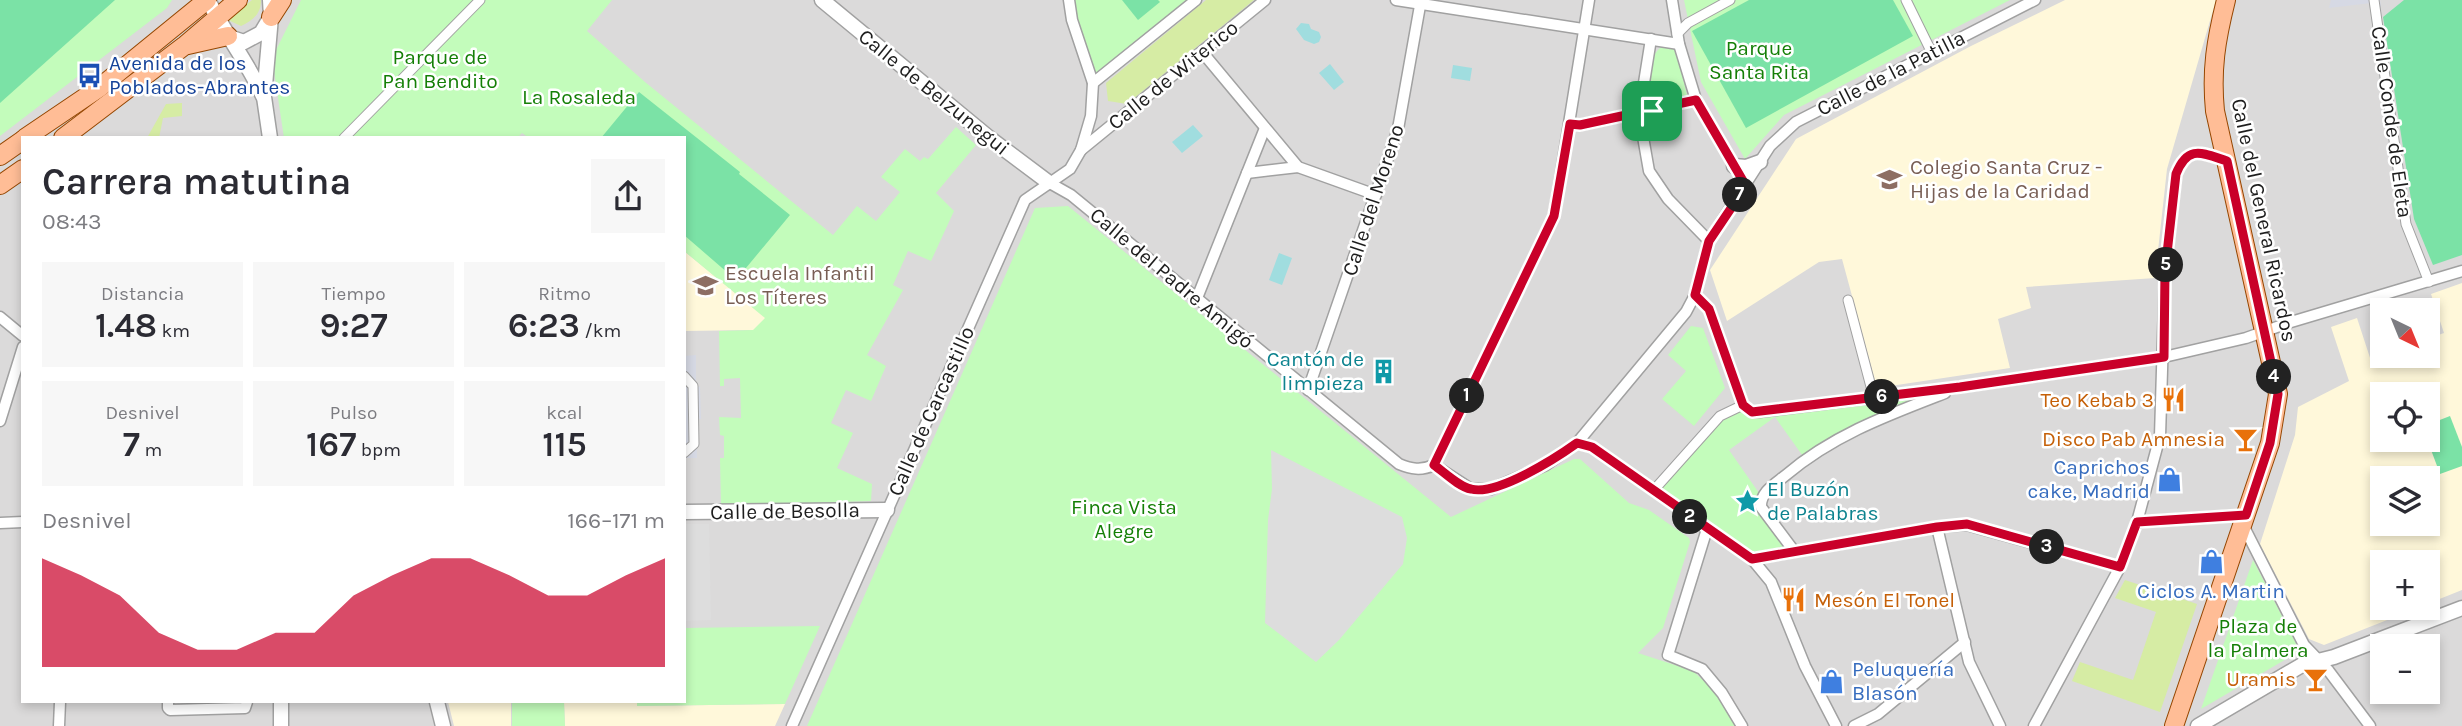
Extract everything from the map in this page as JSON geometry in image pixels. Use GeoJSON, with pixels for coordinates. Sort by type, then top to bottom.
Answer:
{"type":"FeatureCollection","features":[{"type":"Feature","properties":{"kind":"main road"},"geometry":{"type":"LineString","coordinates":[[172,30],[190,0]]}},
{"type":"Feature","properties":{"kind":"main road"},"geometry":{"type":"LineString","coordinates":[[28,136],[99,88],[207,0]]}},
{"type":"Feature","properties":{"kind":"main road"},"geometry":{"type":"LineString","coordinates":[[67,136],[184,46],[238,0]]}},
{"type":"Feature","properties":{"kind":"main road"},"geometry":{"type":"LineString","coordinates":[[270,8],[282,0]]}},
{"type":"Feature","properties":{"kind":"main road","name":"Calle del General Ricardos"},"geometry":{"type":"LineString","coordinates":[[2174,726],[2270,443],[2278,394],[2216,111],[2212,80],[2216,43],[2226,0]]}},
{"type":"Feature","properties":{"kind":"main road"},"geometry":{"type":"LineString","coordinates":[[184,46],[228,36]]}},
{"type":"Feature","properties":{"kind":"main road"},"geometry":{"type":"LineString","coordinates":[[0,156],[21,141]]}},
{"type":"Feature","properties":{"kind":"main road"},"geometry":{"type":"LineString","coordinates":[[0,185],[21,170]]}},
{"type":"Feature","properties":{"kind":"street"},"geometry":{"type":"LineString","coordinates":[[207,0],[248,64],[264,97]]}},
{"type":"Feature","properties":{"kind":"street"},"geometry":{"type":"LineString","coordinates":[[346,136],[480,0]]}},
{"type":"Feature","properties":{"kind":"street","name":"Calle de Belzunegui"},"geometry":{"type":"LineString","coordinates":[[822,0],[1007,152],[1048,182]]}},
{"type":"Feature","properties":{"kind":"street"},"geometry":{"type":"LineString","coordinates":[[1069,0],[1072,20],[1093,83],[1091,116],[1081,150]]}},
{"type":"Feature","properties":{"kind":"street"},"geometry":{"type":"LineString","coordinates":[[1093,83],[1196,0]]}},
{"type":"Feature","properties":{"kind":"street","name":"Calle de Witerico"},"geometry":{"type":"LineString","coordinates":[[1081,150],[1265,0]]}},
{"type":"Feature","properties":{"kind":"street"},"geometry":{"type":"LineString","coordinates":[[1396,0],[1651,39],[1678,39]]}},
{"type":"Feature","properties":{"kind":"street"},"geometry":{"type":"LineString","coordinates":[[1589,0],[1554,216],[1434,465],[1471,489],[1491,489],[1546,465],[1577,443],[1592,447],[1752,559],[1771,582],[1805,666],[1836,726]]}},
{"type":"Feature","properties":{"kind":"street"},"geometry":{"type":"LineString","coordinates":[[1672,0],[1678,39],[1696,100],[1746,186]]}},
{"type":"Feature","properties":{"kind":"street"},"geometry":{"type":"LineString","coordinates":[[1678,39],[1688,23],[1730,0]]}},
{"type":"Feature","properties":{"kind":"street"},"geometry":{"type":"LineString","coordinates":[[1906,0],[1931,51]]}},
{"type":"Feature","properties":{"kind":"street","name":"Calle de la Patilla"},"geometry":{"type":"LineString","coordinates":[[1577,443],[1686,312],[1695,295],[1709,241],[1770,146],[1796,122],[2035,0]]}},
{"type":"Feature","properties":{"kind":"street","name":"Calle Conde de Eleta"},"geometry":{"type":"LineString","coordinates":[[2374,0],[2406,223],[2429,282]]}},
{"type":"Feature","properties":{"kind":"street","name":"Calle del Moreno"},"geometry":{"type":"LineString","coordinates":[[1308,390],[1398,129],[1420,2]]}},
{"type":"Feature","properties":{"kind":"street"},"geometry":{"type":"LineString","coordinates":[[228,36],[244,42],[261,33],[270,8]]}},
{"type":"Feature","properties":{"kind":"street"},"geometry":{"type":"LineString","coordinates":[[270,8],[264,97],[270,136]]}},
{"type":"Feature","properties":{"kind":"street"},"geometry":{"type":"LineString","coordinates":[[1651,39],[1639,114],[1649,171],[1668,199],[1709,241]]}},
{"type":"Feature","properties":{"kind":"street"},"geometry":{"type":"LineString","coordinates":[[1202,53],[1298,167]]}},
{"type":"Feature","properties":{"kind":"street"},"geometry":{"type":"LineString","coordinates":[[1570,124],[1580,125],[1639,114],[1696,100]]}},
{"type":"Feature","properties":{"kind":"street"},"geometry":{"type":"LineString","coordinates":[[1197,298],[1265,128]]}},
{"type":"Feature","properties":{"kind":"street","name":"Calle de Carcastillo"},"geometry":{"type":"LineString","coordinates":[[792,726],[1025,200],[1070,169],[1081,150]]}},
{"type":"Feature","properties":{"kind":"street"},"geometry":{"type":"LineString","coordinates":[[2034,726],[2120,567],[2137,522],[2160,436],[2165,271],[2176,174],[2181,162],[2190,154],[2200,152],[2227,161]]}},
{"type":"Feature","properties":{"kind":"street"},"geometry":{"type":"LineString","coordinates":[[1734,166],[1746,167],[1760,162]]}},
{"type":"Feature","properties":{"kind":"street"},"geometry":{"type":"LineString","coordinates":[[1247,173],[1298,167],[1376,195]]}},
{"type":"Feature","properties":{"kind":"street","name":"Calle del Padre Amigó"},"geometry":{"type":"LineString","coordinates":[[1048,182],[1071,195],[1399,464],[1410,469],[1426,469],[1434,465]]}},
{"type":"Feature","properties":{"kind":"street"},"geometry":{"type":"LineString","coordinates":[[1695,295],[1709,309],[1743,405],[1752,412],[1759,412],[1960,387],[2164,357],[2246,338],[2462,271]]}},
{"type":"Feature","properties":{"kind":"street"},"geometry":{"type":"LineString","coordinates":[[1848,300],[1874,398]]}},
{"type":"Feature","properties":{"kind":"street"},"geometry":{"type":"LineString","coordinates":[[0,317],[21,334]]}},
{"type":"Feature","properties":{"kind":"street"},"geometry":{"type":"LineString","coordinates":[[0,421],[21,353]]}},
{"type":"Feature","properties":{"kind":"street"},"geometry":{"type":"LineString","coordinates":[[686,378],[693,386],[694,444],[686,451]]}},
{"type":"Feature","properties":{"kind":"street"},"geometry":{"type":"LineString","coordinates":[[1794,551],[1761,508],[1761,500],[1767,491],[1810,455],[1843,436],[1877,419],[1960,387]]}},
{"type":"Feature","properties":{"kind":"street"},"geometry":{"type":"LineString","coordinates":[[1653,491],[1720,416],[1743,405]]}},
{"type":"Feature","properties":{"kind":"street","name":"Calle de Besolla"},"geometry":{"type":"LineString","coordinates":[[686,512],[887,510]]}},
{"type":"Feature","properties":{"kind":"street"},"geometry":{"type":"LineString","coordinates":[[2137,522],[2245,520],[2304,645],[2328,670],[2370,726]]}},
{"type":"Feature","properties":{"kind":"street"},"geometry":{"type":"LineString","coordinates":[[0,523],[21,522]]}},
{"type":"Feature","properties":{"kind":"street"},"geometry":{"type":"LineString","coordinates":[[1752,559],[1967,524],[2120,567]]}},
{"type":"Feature","properties":{"kind":"street"},"geometry":{"type":"LineString","coordinates":[[1937,527],[1969,662],[2000,726]]}},
{"type":"Feature","properties":{"kind":"street"},"geometry":{"type":"LineString","coordinates":[[1707,529],[1668,656],[1702,669],[1722,693],[1742,726]]}},
{"type":"Feature","properties":{"kind":"street"},"geometry":{"type":"LineString","coordinates":[[2197,726],[2302,665],[2334,657],[2462,608]]}},
{"type":"Feature","properties":{"kind":"street"},"geometry":{"type":"LineString","coordinates":[[1854,726],[1878,714],[1965,642]]}},
{"type":"Feature","properties":{"kind":"street"},"geometry":{"type":"LineString","coordinates":[[60,703],[60,726]]}},
{"type":"Feature","properties":{"kind":"street"},"geometry":{"type":"LineString","coordinates":[[168,703],[167,708],[170,710],[245,708],[247,703]]}},
{"type":"Feature","properties":{"kind":"street"},"geometry":{"type":"LineString","coordinates":[[281,703],[281,726]]}},
{"type":"Feature","properties":{"kind":"street"},"geometry":{"type":"LineString","coordinates":[[437,703],[443,726]]}},
{"type":"Feature","properties":{"kind":"shaded area"},"geometry":{"type":"Polygon","coordinates":[[[128,0],[2462,0],[2462,726],[0,726],[0,116],[128,0]]]}},
{"type":"Feature","properties":{"kind":"shaded area"},"geometry":{"type":"Polygon","coordinates":[[[2065,0],[2216,0],[2167,169],[2155,278],[2026,287],[2031,308],[1998,319],[2010,368],[1877,388],[1842,259],[1819,262],[1727,321],[1710,270],[1796,139],[1971,46],[2065,0]]]}},
{"type":"Feature","properties":{"kind":"shaded area"},"geometry":{"type":"Polygon","coordinates":[[[2331,0],[2380,0],[2381,6],[2376,7],[2371,3],[2329,8],[2331,0]]]}},
{"type":"Feature","properties":{"kind":"shaded area","name":"Escuela Infantil Los Títeres"},"geometry":{"type":"Polygon","coordinates":[[[686,253],[766,318],[754,330],[686,331],[686,253]]]}},
{"type":"Feature","properties":{"kind":"shaded area"},"geometry":{"type":"Polygon","coordinates":[[[2462,283],[2462,590],[2440,599],[2440,550],[2370,550],[2370,620],[2387,620],[2324,645],[2309,639],[2260,544],[2295,435],[2298,407],[2349,381],[2331,327],[2357,318],[2370,358],[2370,368],[2440,368],[2440,334],[2444,333],[2440,321],[2440,298],[2432,298],[2431,294],[2462,283]]]}},
{"type":"Feature","properties":{"kind":"shaded area"},"geometry":{"type":"Polygon","coordinates":[[[696,355],[696,386],[700,387],[701,419],[696,419],[697,458],[686,458],[686,356],[696,355]]]}},
{"type":"Feature","properties":{"kind":"shaded area"},"geometry":{"type":"Polygon","coordinates":[[[1271,450],[1402,517],[1407,538],[1403,564],[1339,640],[1316,662],[1265,623],[1268,520],[1272,489],[1271,450]]]}},
{"type":"Feature","properties":{"kind":"shaded area"},"geometry":{"type":"Polygon","coordinates":[[[686,524],[709,524],[711,620],[686,621],[686,524]]]}},
{"type":"Feature","properties":{"kind":"shaded area"},"geometry":{"type":"Polygon","coordinates":[[[448,703],[511,703],[511,726],[454,726],[448,703]]]}},
{"type":"Feature","properties":{"kind":"shaded area"},"geometry":{"type":"Polygon","coordinates":[[[564,703],[637,703],[638,706],[785,704],[775,726],[565,726],[564,703]]]}},
{"type":"Feature","properties":{"kind":"green space"},"geometry":{"type":"Polygon","coordinates":[[[0,0],[172,0],[167,8],[0,136],[0,0]]]}},
{"type":"Feature","properties":{"kind":"green space"},"geometry":{"type":"Polygon","coordinates":[[[0,0],[115,0],[0,103],[0,0]]]}},
{"type":"Feature","properties":{"kind":"green space"},"geometry":{"type":"Polygon","coordinates":[[[252,0],[261,0],[260,9],[253,19],[241,26],[228,20],[252,0]]]}},
{"type":"Feature","properties":{"kind":"green space","name":"Parque de Pan Bendito"},"geometry":{"type":"Polygon","coordinates":[[[301,0],[612,0],[587,31],[645,82],[833,235],[857,206],[876,221],[900,192],[881,177],[905,149],[920,161],[924,157],[928,159],[956,127],[976,145],[936,193],[954,211],[931,261],[908,251],[893,285],[903,290],[867,355],[886,366],[871,401],[846,390],[831,423],[853,433],[837,468],[872,484],[871,501],[721,506],[720,458],[724,458],[724,436],[720,435],[719,417],[741,418],[740,378],[724,379],[724,386],[720,386],[719,331],[753,330],[765,318],[686,253],[686,136],[526,136],[522,133],[519,136],[284,136],[272,58],[301,0]]]}},
{"type":"Feature","properties":{"kind":"green space"},"geometry":{"type":"Polygon","coordinates":[[[1069,0],[1195,0],[1093,83],[1069,0]]]}},
{"type":"Feature","properties":{"kind":"green space"},"geometry":{"type":"Polygon","coordinates":[[[1122,0],[1158,0],[1160,2],[1138,20],[1122,0]]]}},
{"type":"Feature","properties":{"kind":"green space"},"geometry":{"type":"Polygon","coordinates":[[[1206,0],[1254,0],[1127,104],[1108,101],[1106,83],[1206,0]]]}},
{"type":"Feature","properties":{"kind":"green space","name":"Parque Santa Rita"},"geometry":{"type":"Polygon","coordinates":[[[1684,0],[2010,0],[1784,115],[1745,159],[1701,82],[1684,0]]]}},
{"type":"Feature","properties":{"kind":"green space","name":"Parque Santa Rita"},"geometry":{"type":"Polygon","coordinates":[[[1749,0],[1893,0],[1913,36],[1746,128],[1692,31],[1749,0]]]}},
{"type":"Feature","properties":{"kind":"green space"},"geometry":{"type":"Polygon","coordinates":[[[2404,0],[2462,0],[2462,255],[2433,265],[2414,219],[2383,17],[2404,0]]]}},
{"type":"Feature","properties":{"kind":"green space"},"geometry":{"type":"Polygon","coordinates":[[[1663,46],[1676,50],[1687,95],[1650,105],[1645,102],[1649,71],[1653,56],[1663,46]]]}},
{"type":"Feature","properties":{"kind":"green space"},"geometry":{"type":"Polygon","coordinates":[[[639,92],[790,215],[736,280],[686,237],[686,136],[603,136],[639,92]]]}},
{"type":"Feature","properties":{"kind":"green space"},"geometry":{"type":"Polygon","coordinates":[[[182,103],[182,116],[163,118],[159,136],[148,136],[166,104],[182,103]]]}},
{"type":"Feature","properties":{"kind":"green space","name":"Finca Vista Alegre"},"geometry":{"type":"Polygon","coordinates":[[[1068,206],[1451,517],[1574,459],[1580,459],[1629,503],[1649,510],[1689,538],[1663,628],[1638,653],[1693,671],[1718,694],[1735,726],[807,726],[1035,208],[1068,206]]]}},
{"type":"Feature","properties":{"kind":"green space"},"geometry":{"type":"Polygon","coordinates":[[[1691,326],[1703,328],[1725,388],[1694,426],[1662,399],[1686,371],[1668,355],[1691,326]]]}},
{"type":"Feature","properties":{"kind":"green space"},"geometry":{"type":"Polygon","coordinates":[[[1916,393],[1923,397],[1805,459],[1775,417],[1729,450],[1759,493],[1754,506],[1786,547],[1751,554],[1653,491],[1720,416],[1740,407],[1745,414],[1916,393]]]}},
{"type":"Feature","properties":{"kind":"green space"},"geometry":{"type":"Polygon","coordinates":[[[2450,416],[2462,447],[2462,466],[2440,474],[2440,466],[2437,466],[2432,452],[2440,452],[2440,420],[2450,416]]]}},
{"type":"Feature","properties":{"kind":"green space","name":"Plaza de la Palmera"},"geometry":{"type":"Polygon","coordinates":[[[2253,560],[2300,651],[2201,709],[2253,560]]]}},
{"type":"Feature","properties":{"kind":"green space"},"geometry":{"type":"Polygon","coordinates":[[[2125,580],[2197,604],[2160,712],[2072,681],[2080,662],[2133,680],[2156,612],[2115,598],[2125,580]]]}},
{"type":"Feature","properties":{"kind":"green space"},"geometry":{"type":"Polygon","coordinates":[[[820,626],[785,704],[637,706],[637,703],[686,703],[686,628],[820,626]]]}},
{"type":"Feature","properties":{"kind":"green space"},"geometry":{"type":"Polygon","coordinates":[[[512,703],[564,703],[565,726],[512,726],[512,703]]]}},
{"type":"Feature","properties":{"kind":"water"},"geometry":{"type":"Polygon","coordinates":[[[1301,23],[1309,24],[1311,29],[1319,32],[1319,42],[1314,44],[1304,40],[1296,29],[1301,23]]]}},
{"type":"Feature","properties":{"kind":"water"},"geometry":{"type":"Polygon","coordinates":[[[1330,64],[1344,82],[1334,90],[1319,73],[1330,64]]]}},
{"type":"Feature","properties":{"kind":"water"},"geometry":{"type":"Polygon","coordinates":[[[1453,65],[1472,68],[1470,81],[1451,78],[1453,65]]]}},
{"type":"Feature","properties":{"kind":"water"},"geometry":{"type":"Polygon","coordinates":[[[1193,125],[1203,136],[1182,153],[1172,142],[1193,125]]]}},
{"type":"Feature","properties":{"kind":"water"},"geometry":{"type":"Polygon","coordinates":[[[1279,253],[1292,258],[1282,285],[1269,280],[1279,253]]]}},
{"type":"Feature","properties":{"kind":"place","name":"Avenida de los Poblados-Abrantes"},"geometry":{"type":"Point","coordinates":[89,75]}},
{"type":"Feature","properties":{"kind":"place","name":"Colegio Santa Cruz - Hijas de la Caridad"},"geometry":{"type":"Point","coordinates":[1890,179]}},
{"type":"Feature","properties":{"kind":"place","name":"Escuela Infantil Los Títeres"},"geometry":{"type":"Point","coordinates":[705,285]}},
{"type":"Feature","properties":{"kind":"place","name":"Cantón de limpieza"},"geometry":{"type":"Point","coordinates":[1384,371]}},
{"type":"Feature","properties":{"kind":"place","name":"Teo Kebab 3"},"geometry":{"type":"Point","coordinates":[2174,400]}},
{"type":"Feature","properties":{"kind":"place","name":"Disco Pab Amnesia"},"geometry":{"type":"Point","coordinates":[2245,439]}},
{"type":"Feature","properties":{"kind":"place","name":"Caprichos cake, Madrid"},"geometry":{"type":"Point","coordinates":[2170,479]}},
{"type":"Feature","properties":{"kind":"place","name":"El Buzón de Palabras"},"geometry":{"type":"Point","coordinates":[1747,501]}},
{"type":"Feature","properties":{"kind":"place","name":"Ciclos A. Martin"},"geometry":{"type":"Point","coordinates":[2211,562]}},
{"type":"Feature","properties":{"kind":"place","name":"Mesón El Tonel"},"geometry":{"type":"Point","coordinates":[1794,600]}},
{"type":"Feature","properties":{"kind":"place","name":"Uramis"},"geometry":{"type":"Point","coordinates":[2316,679]}},
{"type":"Feature","properties":{"kind":"place","name":"Peluquería Blasón"},"geometry":{"type":"Point","coordinates":[1832,681]}},
{"type":"Feature","properties":{"kind":"route"},"geometry":{"type":"LineString","coordinates":[[1696,100],[1746,186],[1709,241],[1695,295],[1702,299],[1709,309],[1743,405],[1752,412],[1960,387],[2164,357],[2165,271],[2176,174],[2181,162],[2190,154],[2200,152],[2227,161],[2278,394],[2270,443],[2246,515],[2137,522],[2120,567],[1967,524],[1752,559],[1592,447],[1577,443],[1546,465],[1491,489],[1471,489],[1434,465],[1554,216],[1570,124],[1580,125],[1652,111],[1696,100]]}},
{"type":"Feature","properties":{"kind":"park label","name":"La Rosaleda"},"geometry":{"type":"Point","coordinates":[579,97]}}]}
